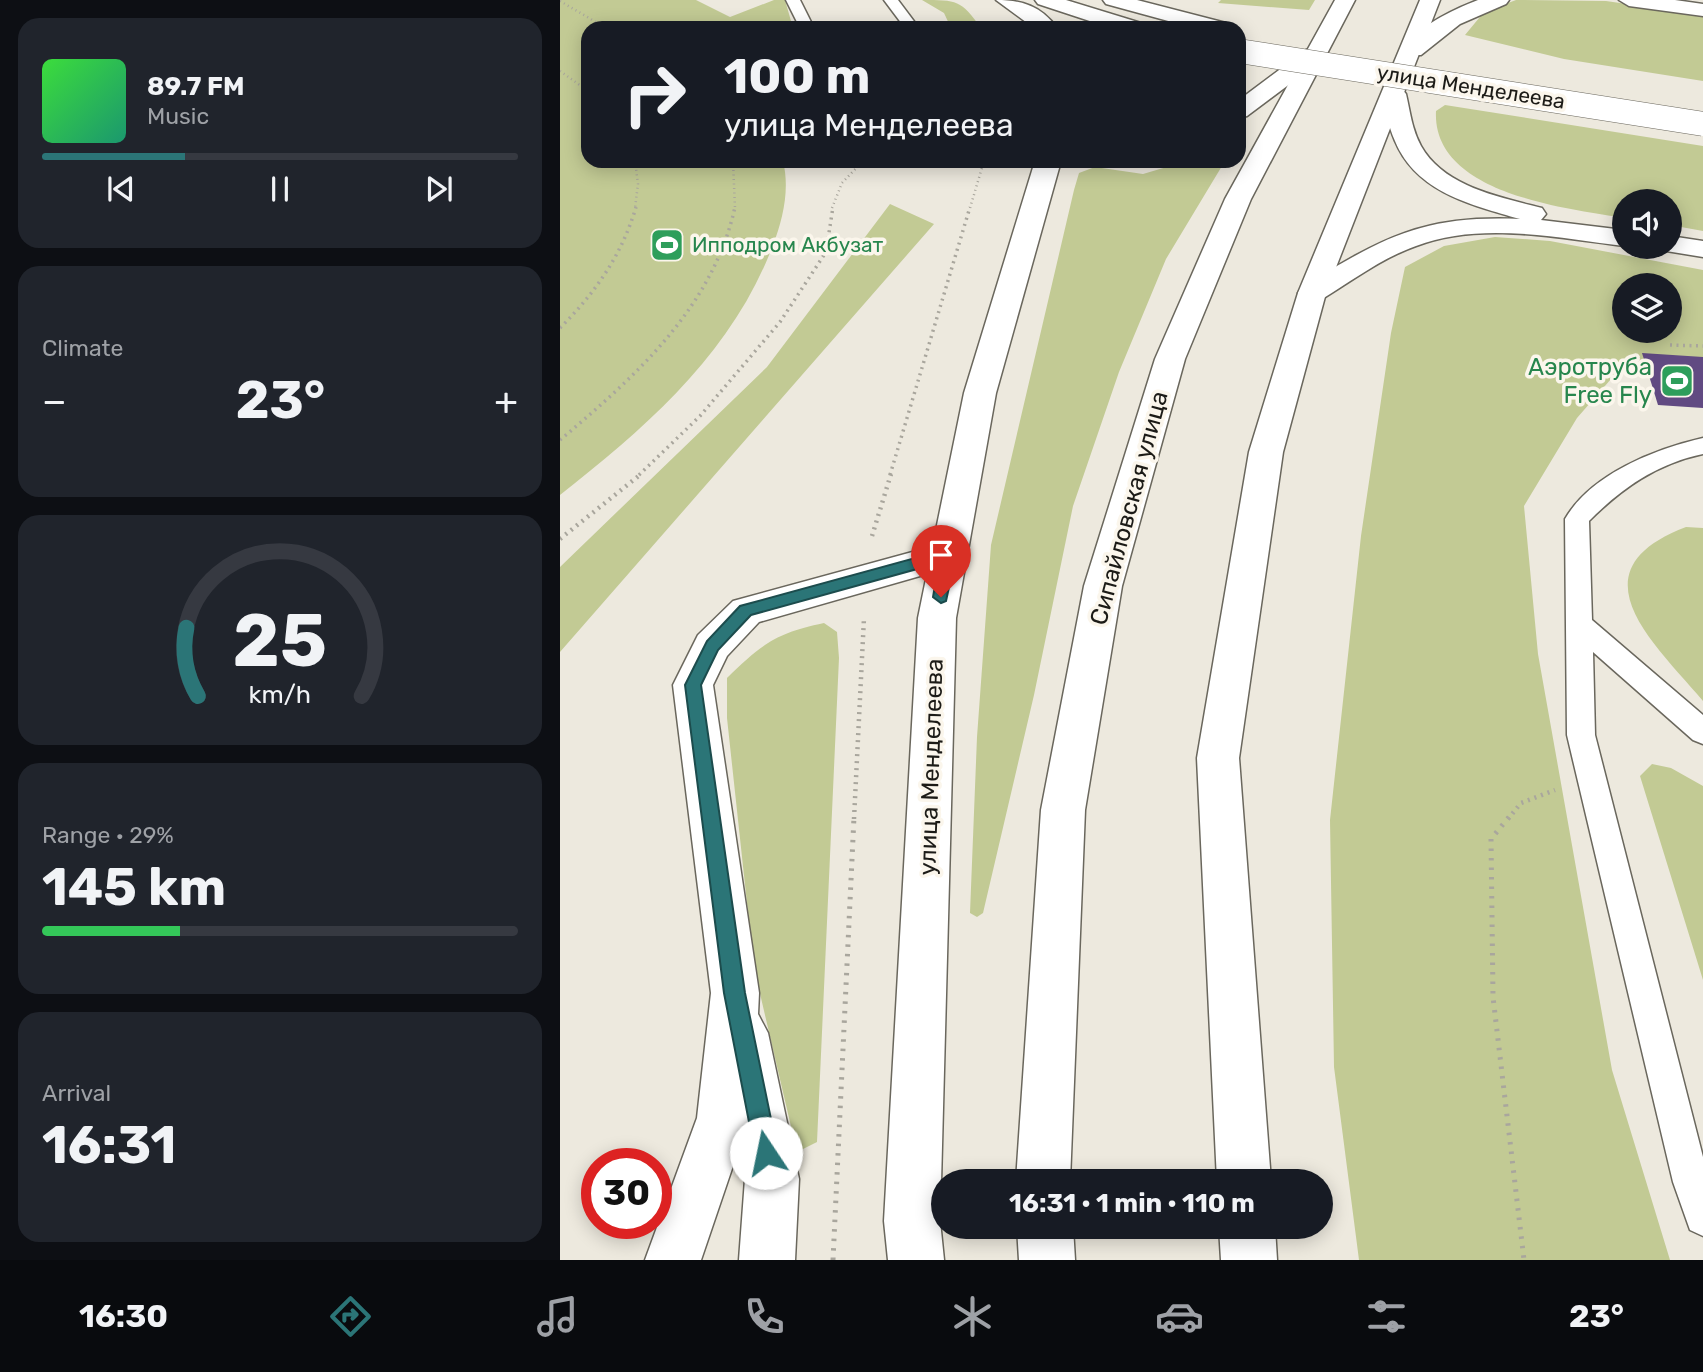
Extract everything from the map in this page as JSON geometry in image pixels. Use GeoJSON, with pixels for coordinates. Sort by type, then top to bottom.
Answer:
{"type":"FeatureCollection","features":[{"type":"Feature","properties":{"kind":"main road"},"geometry":{"type":"LineString","coordinates":[[1006,0],[1031,13],[1039,21]]}},
{"type":"Feature","properties":{"kind":"main road"},"geometry":{"type":"LineString","coordinates":[[1045,0],[1111,21]]}},
{"type":"Feature","properties":{"kind":"main road"},"geometry":{"type":"LineString","coordinates":[[1113,0],[1187,21]]}},
{"type":"Feature","properties":{"kind":"main road"},"geometry":{"type":"LineString","coordinates":[[1168,17],[1192,0]]}},
{"type":"Feature","properties":{"kind":"main road","name":"Сипайловская улица"},"geometry":{"type":"LineString","coordinates":[[1044,1169],[1063,810],[1103,586],[1170,359],[1238,200],[1345,0]]}},
{"type":"Feature","properties":{"kind":"main road"},"geometry":{"type":"LineString","coordinates":[[1243,1169],[1218,758],[1266,452],[1312,293],[1413,50],[1430,0]]}},
{"type":"Feature","properties":{"kind":"main road"},"geometry":{"type":"LineString","coordinates":[[1413,50],[1444,22],[1472,8],[1499,0]]}},
{"type":"Feature","properties":{"kind":"main road"},"geometry":{"type":"LineString","coordinates":[[1629,0],[1703,10]]}},
{"type":"Feature","properties":{"kind":"main road","name":"улица Менделеева"},"geometry":{"type":"LineString","coordinates":[[1246,32],[1580,82]]}},
{"type":"Feature","properties":{"kind":"main road","name":"улица Менделеева"},"geometry":{"type":"LineString","coordinates":[[1246,52],[1703,124]]}},
{"type":"Feature","properties":{"kind":"main road"},"geometry":{"type":"LineString","coordinates":[[1246,106],[1314,55]]}},
{"type":"Feature","properties":{"kind":"main road"},"geometry":{"type":"LineString","coordinates":[[1394,94],[1409,147],[1438,178],[1459,190],[1488,201],[1612,234]]}},
{"type":"Feature","properties":{"kind":"main road","name":"улица Менделеева"},"geometry":{"type":"LineString","coordinates":[[916,1260],[912,1221],[937,618],[980,393],[1046,168]]}},
{"type":"Feature","properties":{"kind":"main road"},"geometry":{"type":"LineString","coordinates":[[1312,293],[1379,254],[1420,235],[1509,226],[1612,236]]}},
{"type":"Feature","properties":{"kind":"main road"},"geometry":{"type":"LineString","coordinates":[[1682,246],[1703,249]]}},
{"type":"Feature","properties":{"kind":"main road"},"geometry":{"type":"LineString","coordinates":[[768,1260],[772,1180],[734,993],[693,685],[712,646],[746,611],[948,555]]}},
{"type":"Feature","properties":{"kind":"main road"},"geometry":{"type":"LineString","coordinates":[[673,1260],[723,1118],[734,993]]}},
{"type":"Feature","properties":{"kind":"main road"},"geometry":{"type":"LineString","coordinates":[[1045,1239],[1046,1260]]}},
{"type":"Feature","properties":{"kind":"main road"},"geometry":{"type":"LineString","coordinates":[[1248,1239],[1249,1260]]}},
{"type":"Feature","properties":{"kind":"lane"},"geometry":{"type":"LineString","coordinates":[[793,0],[804,21]]}},
{"type":"Feature","properties":{"kind":"lane"},"geometry":{"type":"LineString","coordinates":[[891,0],[907,21]]}},
{"type":"Feature","properties":{"kind":"lane"},"geometry":{"type":"LineString","coordinates":[[1702,447],[1654,459],[1611,484],[1577,519],[1581,735],[1691,1182],[1703,1217]]}},
{"type":"Feature","properties":{"kind":"lane"},"geometry":{"type":"LineString","coordinates":[[1580,625],[1703,732]]}},
{"type":"Feature","properties":{"kind":"path"},"geometry":{"type":"LineString","coordinates":[[560,1],[594,21]]}},
{"type":"Feature","properties":{"kind":"path"},"geometry":{"type":"LineString","coordinates":[[560,71],[581,86]]}},
{"type":"Feature","properties":{"kind":"path"},"geometry":{"type":"LineString","coordinates":[[560,328],[577,312],[615,258],[635,214],[637,168]]}},
{"type":"Feature","properties":{"kind":"path"},"geometry":{"type":"LineString","coordinates":[[560,440],[617,392],[683,321],[719,260],[735,207],[733,168]]}},
{"type":"Feature","properties":{"kind":"path"},"geometry":{"type":"LineString","coordinates":[[560,539],[600,510],[657,457],[723,390],[775,328],[827,250],[832,198],[857,168]]}},
{"type":"Feature","properties":{"kind":"path"},"geometry":{"type":"LineString","coordinates":[[833,1260],[867,555],[982,168]]}},
{"type":"Feature","properties":{"kind":"path"},"geometry":{"type":"LineString","coordinates":[[1670,345],[1703,346]]}},
{"type":"Feature","properties":{"kind":"path"},"geometry":{"type":"LineString","coordinates":[[1524,1260],[1493,997],[1491,839],[1521,803],[1562,788]]}},
{"type":"Feature","properties":{"kind":"green space","name":"Ипподром Акбузат"},"geometry":{"type":"Polygon","coordinates":[[[560,0],[696,0],[730,17],[774,0],[785,0],[791,21],[581,21],[581,168],[784,168],[786,193],[777,235],[756,284],[711,353],[655,414],[560,495],[560,0]]]}},
{"type":"Feature","properties":{"kind":"green space"},"geometry":{"type":"Polygon","coordinates":[[[922,0],[951,1],[963,7],[975,21],[948,21],[944,13],[922,0]]]}},
{"type":"Feature","properties":{"kind":"green space"},"geometry":{"type":"Polygon","coordinates":[[[1221,0],[1315,0],[1309,10],[1218,3],[1221,0]]]}},
{"type":"Feature","properties":{"kind":"green space"},"geometry":{"type":"Polygon","coordinates":[[[1516,0],[1606,1],[1703,15],[1703,81],[1564,59],[1465,35],[1484,12],[1516,0]]]}},
{"type":"Feature","properties":{"kind":"green space"},"geometry":{"type":"Polygon","coordinates":[[[1445,105],[1703,146],[1703,231],[1682,227],[1682,189],[1612,189],[1612,216],[1568,209],[1506,192],[1478,178],[1455,161],[1440,139],[1436,111],[1445,105]]]}},
{"type":"Feature","properties":{"kind":"green space"},"geometry":{"type":"Polygon","coordinates":[[[1102,168],[1143,174],[1163,168],[1221,168],[1166,259],[1119,372],[1073,506],[1034,695],[983,913],[977,917],[970,913],[977,737],[991,545],[1079,173],[1102,168]]]}},
{"type":"Feature","properties":{"kind":"green space"},"geometry":{"type":"Polygon","coordinates":[[[890,204],[934,224],[560,652],[560,567],[767,367],[890,204]]]}},
{"type":"Feature","properties":{"kind":"green space"},"geometry":{"type":"Polygon","coordinates":[[[1495,237],[1550,241],[1612,253],[1612,259],[1645,259],[1703,270],[1703,375],[1618,371],[1577,418],[1524,506],[1538,654],[1612,1070],[1670,1260],[1359,1260],[1334,1067],[1330,820],[1361,536],[1391,333],[1405,267],[1444,246],[1495,237]]]}},
{"type":"Feature","properties":{"kind":"green space"},"geometry":{"type":"Polygon","coordinates":[[[1686,527],[1703,528],[1703,701],[1646,632],[1633,609],[1628,586],[1633,565],[1651,545],[1686,527]]]}},
{"type":"Feature","properties":{"kind":"green space"},"geometry":{"type":"Polygon","coordinates":[[[824,623],[837,632],[839,658],[817,1142],[797,1152],[754,968],[727,718],[727,678],[760,648],[781,636],[824,623]]]}},
{"type":"Feature","properties":{"kind":"green space"},"geometry":{"type":"Polygon","coordinates":[[[1652,764],[1671,768],[1703,786],[1703,980],[1640,776],[1652,764]]]}},
{"type":"Feature","properties":{"kind":"building","name":"Аэротруба Free Fly"},"geometry":{"type":"Polygon","coordinates":[[[1642,353],[1703,357],[1703,408],[1658,405],[1642,353]]]}},
{"type":"Feature","properties":{"kind":"place","name":"Ипподром Акбузат"},"geometry":{"type":"Point","coordinates":[667,245]}},
{"type":"Feature","properties":{"kind":"place","name":"Аэротруба Free Fly"},"geometry":{"type":"Point","coordinates":[1677,381]}},
{"type":"Feature","properties":{"kind":"route"},"geometry":{"type":"LineString","coordinates":[[766,1153],[734,993],[693,685],[712,646],[746,611],[948,555],[941,597]]}}]}
